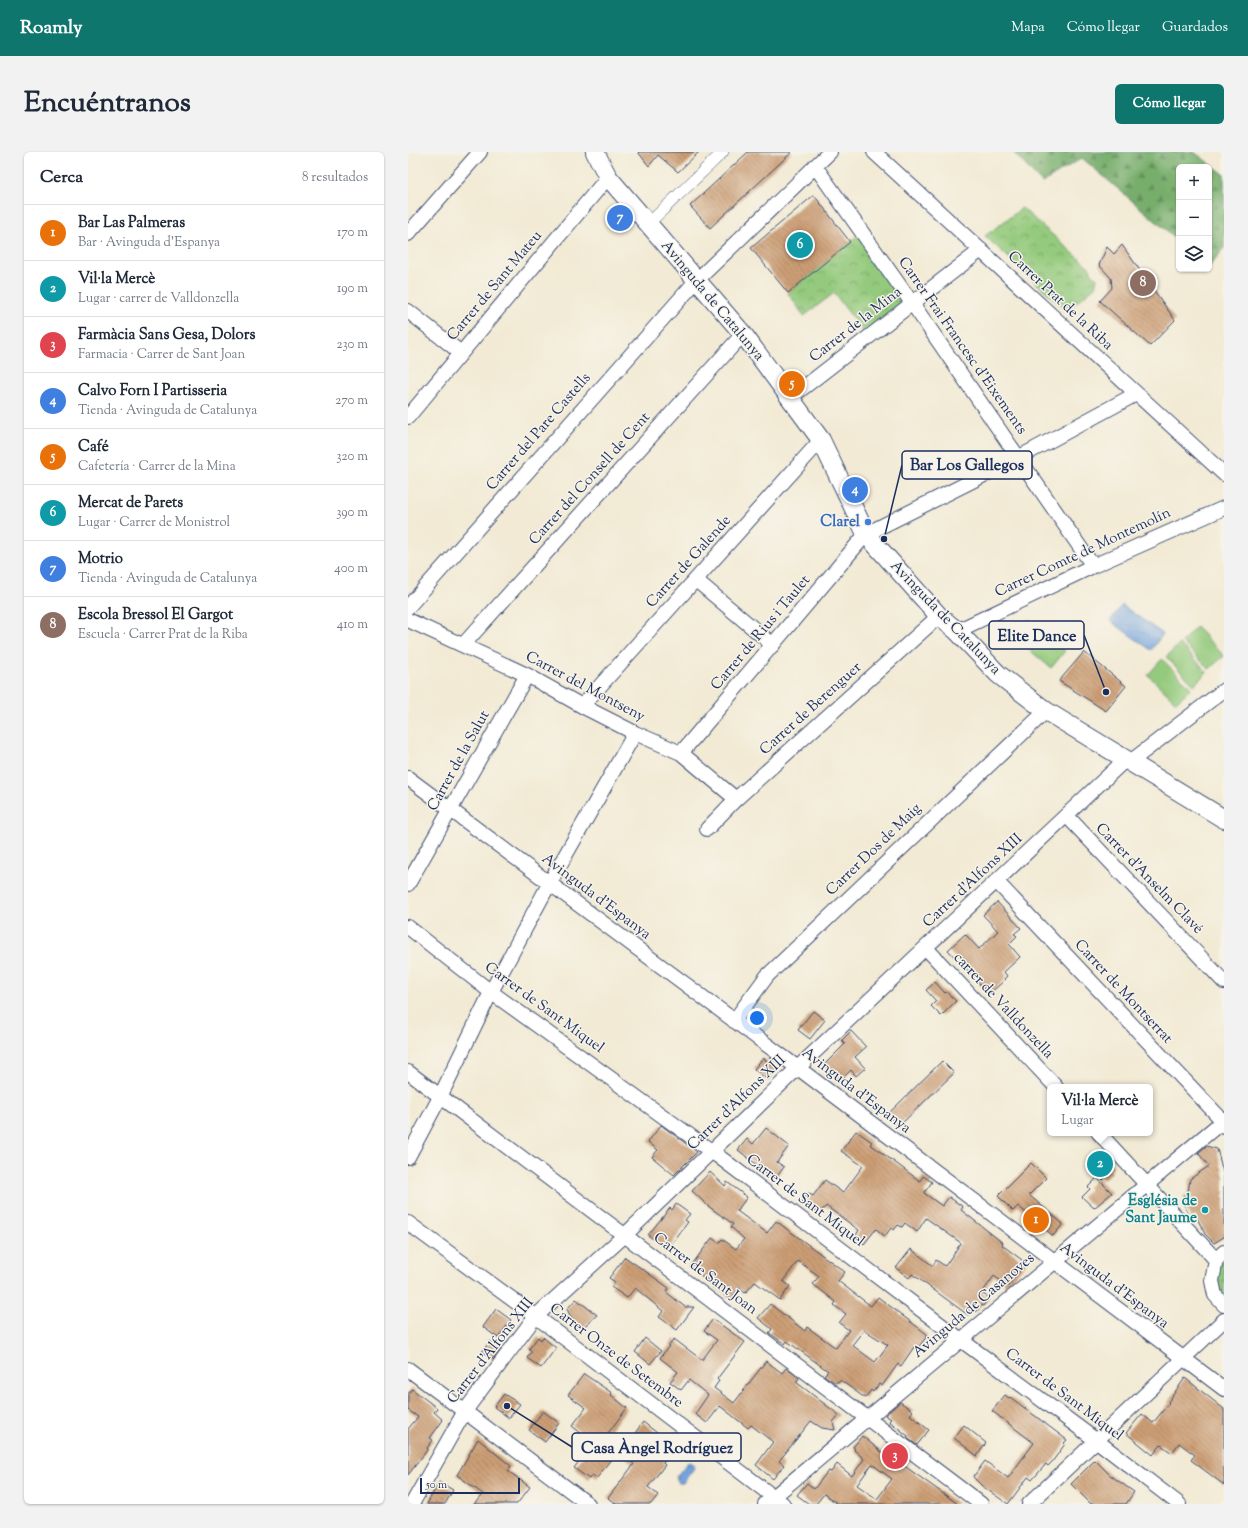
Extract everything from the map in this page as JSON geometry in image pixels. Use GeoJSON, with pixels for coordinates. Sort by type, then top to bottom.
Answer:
{"type":"FeatureCollection","features":[{"type":"Feature","properties":{"kind":"street"},"geometry":{"type":"LineString","coordinates":[[408,234],[480,152]]}},
{"type":"Feature","properties":{"kind":"street","name":"Avinguda de Catalunya"},"geometry":{"type":"LineString","coordinates":[[595,152],[608,177],[743,334],[821,440],[866,534],[939,616],[957,631],[998,674],[1046,711],[1224,819]]}},
{"type":"Feature","properties":{"kind":"street"},"geometry":{"type":"LineString","coordinates":[[648,224],[723,152]]}},
{"type":"Feature","properties":{"kind":"street","name":"Carrer del Pare Castells"},"geometry":{"type":"LineString","coordinates":[[408,607],[696,281],[830,152]]}},
{"type":"Feature","properties":{"kind":"street","name":"Carrer Prat de la Riba"},"geometry":{"type":"LineString","coordinates":[[874,152],[1224,474]]}},
{"type":"Feature","properties":{"kind":"street","name":"Carrer Frai Francesc d'Eixements"},"geometry":{"type":"LineString","coordinates":[[815,166],[912,303],[1093,566]]}},
{"type":"Feature","properties":{"kind":"street","name":"Carrer de Sant Mateu"},"geometry":{"type":"LineString","coordinates":[[408,417],[608,177]]}},
{"type":"Feature","properties":{"kind":"street","name":"Carrer de la Mina"},"geometry":{"type":"LineString","coordinates":[[790,398],[981,250]]}},
{"type":"Feature","properties":{"kind":"street"},"geometry":{"type":"LineString","coordinates":[[408,311],[461,353]]}},
{"type":"Feature","properties":{"kind":"street","name":"Carrer del Consell de Cent"},"geometry":{"type":"LineString","coordinates":[[463,646],[743,334]]}},
{"type":"Feature","properties":{"kind":"street"},"geometry":{"type":"LineString","coordinates":[[866,534],[1018,458],[1136,394]]}},
{"type":"Feature","properties":{"kind":"street","name":"Carrer de Galende"},"geometry":{"type":"LineString","coordinates":[[582,706],[821,440]]}},
{"type":"Feature","properties":{"kind":"street","name":"Carrer Comte de Montemolín"},"geometry":{"type":"LineString","coordinates":[[957,631],[1093,566],[1224,508]]}},
{"type":"Feature","properties":{"kind":"street","name":"Carrer de Rius i Taulet"},"geometry":{"type":"LineString","coordinates":[[681,753],[866,534]]}},
{"type":"Feature","properties":{"kind":"street"},"geometry":{"type":"LineString","coordinates":[[696,580],[773,645]]}},
{"type":"Feature","properties":{"kind":"street","name":"Carrer de Berenguer"},"geometry":{"type":"LineString","coordinates":[[707,829],[736,799],[939,616]]}},
{"type":"Feature","properties":{"kind":"street","name":"Carrer del Montseny"},"geometry":{"type":"LineString","coordinates":[[408,620],[527,675],[582,706],[635,733],[681,753],[736,799]]}},
{"type":"Feature","properties":{"kind":"street","name":"Carrer de la Salut"},"geometry":{"type":"LineString","coordinates":[[408,884],[451,811],[527,675]]}},
{"type":"Feature","properties":{"kind":"street","name":"Carrer d'Alfons XIII"},"geometry":{"type":"LineString","coordinates":[[412,1504],[464,1411],[535,1317],[625,1235],[798,1068],[1067,816],[1128,761],[1224,690]]}},
{"type":"Feature","properties":{"kind":"street","name":"Carrer Dos de Maig"},"geometry":{"type":"LineString","coordinates":[[734,1021],[767,976],[1046,711]]}},
{"type":"Feature","properties":{"kind":"street"},"geometry":{"type":"LineString","coordinates":[[408,1157],[440,1097],[491,992],[549,884],[635,733]]}},
{"type":"Feature","properties":{"kind":"street","name":"Avinguda d'Espanya"},"geometry":{"type":"LineString","coordinates":[[408,778],[798,1068],[1053,1262],[1224,1389]]}},
{"type":"Feature","properties":{"kind":"street","name":"Carrer d'Anselm Clavé"},"geometry":{"type":"LineString","coordinates":[[1067,816],[1224,982]]}},
{"type":"Feature","properties":{"kind":"street","name":"Carrer de Montserrat"},"geometry":{"type":"LineString","coordinates":[[996,881],[1224,1122]]}},
{"type":"Feature","properties":{"kind":"street","name":"Carrer de Sant Miquel"},"geometry":{"type":"LineString","coordinates":[[408,927],[491,992],[711,1152],[1096,1440],[1179,1504]]}},
{"type":"Feature","properties":{"kind":"street","name":"carrer de Valldonzella"},"geometry":{"type":"LineString","coordinates":[[926,948],[1053,1084]]}},
{"type":"Feature","properties":{"kind":"street","name":"Carrer de Sant Joan"},"geometry":{"type":"LineString","coordinates":[[408,1072],[980,1504]]}},
{"type":"Feature","properties":{"kind":"street","name":"Avinguda de Casanoves"},"geometry":{"type":"LineString","coordinates":[[774,1501],[867,1418],[1147,1184],[1224,1122]]}},
{"type":"Feature","properties":{"kind":"street"},"geometry":{"type":"LineString","coordinates":[[1102,1136],[1147,1184],[1220,1256],[1212,1281],[1216,1295],[1224,1306]]}},
{"type":"Feature","properties":{"kind":"street","name":"Carrer Onze de Setembre"},"geometry":{"type":"LineString","coordinates":[[408,1223],[535,1317],[774,1501]]}},
{"type":"Feature","properties":{"kind":"street"},"geometry":{"type":"LineString","coordinates":[[1029,1504],[1224,1320]]}},
{"type":"Feature","properties":{"kind":"street"},"geometry":{"type":"LineString","coordinates":[[408,1369],[588,1504]]}},
{"type":"Feature","properties":{"kind":"green space"},"geometry":{"type":"Polygon","coordinates":[[[1013,152],[1194,152],[1210,164],[1176,164],[1176,238],[1082,158],[1042,183],[1013,152]]]}},
{"type":"Feature","properties":{"kind":"green space"},"geometry":{"type":"Polygon","coordinates":[[[1212,165],[1224,174],[1224,248],[1212,263],[1212,165]]]}},
{"type":"Feature","properties":{"kind":"green space"},"geometry":{"type":"Polygon","coordinates":[[[1022,208],[1090,268],[1092,274],[1097,278],[1095,287],[1069,308],[1067,307],[1065,309],[985,236],[1022,208]]]}},
{"type":"Feature","properties":{"kind":"green space"},"geometry":{"type":"Polygon","coordinates":[[[862,232],[912,303],[868,338],[834,293],[804,316],[788,293],[862,232]]]}},
{"type":"Feature","properties":{"kind":"green space"},"geometry":{"type":"Polygon","coordinates":[[[1029,620],[1065,651],[1051,668],[1014,637],[1029,620]]]}},
{"type":"Feature","properties":{"kind":"green space"},"geometry":{"type":"Polygon","coordinates":[[[1196,627],[1224,656],[1209,669],[1182,642],[1196,627]]]}},
{"type":"Feature","properties":{"kind":"green space"},"geometry":{"type":"Polygon","coordinates":[[[1180,644],[1207,672],[1194,685],[1166,657],[1180,644]]]}},
{"type":"Feature","properties":{"kind":"green space"},"geometry":{"type":"Polygon","coordinates":[[[1162,659],[1191,688],[1176,702],[1148,675],[1162,659]]]}},
{"type":"Feature","properties":{"kind":"green space"},"geometry":{"type":"Polygon","coordinates":[[[1224,1252],[1224,1305],[1219,1301],[1216,1260],[1224,1252]]]}},
{"type":"Feature","properties":{"kind":"water"},"geometry":{"type":"Polygon","coordinates":[[[1122,605],[1163,634],[1151,650],[1110,621],[1122,605]]]}},
{"type":"Feature","properties":{"kind":"water"},"geometry":{"type":"Polygon","coordinates":[[[690,1462],[694,1464],[694,1468],[683,1483],[679,1483],[676,1477],[687,1463],[690,1462]]]}},
{"type":"Feature","properties":{"kind":"building"},"geometry":{"type":"Polygon","coordinates":[[[638,152],[699,152],[678,172],[658,155],[649,166],[638,152]]]}},
{"type":"Feature","properties":{"kind":"building"},"geometry":{"type":"Polygon","coordinates":[[[748,152],[792,152],[710,228],[690,206],[748,152]]]}},
{"type":"Feature","properties":{"kind":"building"},"geometry":{"type":"Polygon","coordinates":[[[814,195],[850,242],[788,293],[751,248],[814,195]]]}},
{"type":"Feature","properties":{"kind":"building"},"geometry":{"type":"Polygon","coordinates":[[[1122,245],[1175,320],[1150,346],[1100,301],[1112,288],[1111,278],[1099,265],[1107,247],[1114,254],[1122,245]]]}},
{"type":"Feature","properties":{"kind":"building"},"geometry":{"type":"Polygon","coordinates":[[[1084,652],[1126,686],[1106,711],[1059,681],[1084,652]]]}},
{"type":"Feature","properties":{"kind":"building"},"geometry":{"type":"Polygon","coordinates":[[[997,902],[1021,928],[1014,934],[1017,936],[1009,944],[1020,957],[1004,972],[1007,976],[1004,979],[1005,980],[989,994],[948,950],[965,934],[979,949],[998,931],[983,915],[997,902]]]}},
{"type":"Feature","properties":{"kind":"building"},"geometry":{"type":"Polygon","coordinates":[[[935,982],[945,993],[946,992],[956,1001],[941,1016],[931,1006],[936,1001],[926,990],[935,982]]]}},
{"type":"Feature","properties":{"kind":"building"},"geometry":{"type":"Polygon","coordinates":[[[813,1011],[825,1020],[810,1039],[798,1030],[813,1011]]]}},
{"type":"Feature","properties":{"kind":"building"},"geometry":{"type":"Polygon","coordinates":[[[851,1031],[866,1047],[855,1057],[865,1068],[856,1076],[851,1070],[839,1082],[824,1065],[845,1044],[842,1040],[851,1031]]]}},
{"type":"Feature","properties":{"kind":"building"},"geometry":{"type":"Polygon","coordinates":[[[763,1058],[777,1069],[768,1080],[754,1069],[763,1058]]]}},
{"type":"Feature","properties":{"kind":"building"},"geometry":{"type":"Polygon","coordinates":[[[942,1061],[954,1073],[898,1127],[887,1115],[942,1061]]]}},
{"type":"Feature","properties":{"kind":"building"},"geometry":{"type":"Polygon","coordinates":[[[661,1125],[697,1152],[674,1175],[652,1157],[658,1150],[648,1142],[661,1125]]]}},
{"type":"Feature","properties":{"kind":"building"},"geometry":{"type":"Polygon","coordinates":[[[766,1128],[789,1146],[777,1162],[784,1167],[775,1179],[738,1150],[747,1139],[753,1144],[766,1128]]]}},
{"type":"Feature","properties":{"kind":"building"},"geometry":{"type":"Polygon","coordinates":[[[856,1131],[872,1142],[870,1144],[920,1181],[923,1176],[932,1182],[924,1193],[942,1206],[949,1197],[963,1207],[961,1210],[1003,1243],[1002,1245],[1026,1263],[1008,1286],[994,1276],[982,1293],[989,1298],[976,1312],[974,1310],[968,1315],[912,1274],[909,1278],[896,1268],[911,1249],[933,1266],[936,1260],[945,1266],[961,1243],[926,1218],[917,1232],[905,1223],[902,1227],[898,1225],[894,1230],[891,1228],[885,1236],[876,1229],[864,1244],[855,1237],[859,1230],[826,1206],[819,1214],[802,1202],[808,1193],[813,1196],[825,1180],[843,1193],[863,1166],[841,1151],[856,1131]]]}},
{"type":"Feature","properties":{"kind":"building","name":"Església de Sant Jaume"},"geometry":{"type":"Polygon","coordinates":[[[1206,1146],[1217,1149],[1224,1176],[1224,1237],[1214,1243],[1205,1234],[1196,1216],[1191,1219],[1183,1203],[1186,1201],[1183,1196],[1188,1193],[1190,1179],[1209,1166],[1198,1153],[1206,1146]]]}},
{"type":"Feature","properties":{"kind":"building"},"geometry":{"type":"Polygon","coordinates":[[[1098,1151],[1113,1166],[1110,1170],[1112,1172],[1103,1180],[1087,1162],[1098,1151]]]}},
{"type":"Feature","properties":{"kind":"building"},"geometry":{"type":"Polygon","coordinates":[[[1031,1163],[1046,1178],[1029,1195],[1063,1224],[1053,1236],[1018,1206],[1013,1211],[998,1196],[1031,1163]]]}},
{"type":"Feature","properties":{"kind":"building"},"geometry":{"type":"Polygon","coordinates":[[[710,1172],[725,1186],[727,1182],[747,1197],[737,1211],[767,1233],[776,1221],[845,1272],[838,1281],[871,1306],[878,1297],[928,1335],[917,1349],[914,1347],[901,1366],[898,1364],[882,1386],[879,1384],[873,1392],[871,1390],[865,1398],[840,1380],[838,1382],[834,1382],[824,1375],[828,1371],[787,1341],[785,1344],[769,1333],[772,1329],[758,1318],[770,1304],[805,1331],[807,1327],[836,1348],[849,1330],[839,1323],[846,1314],[834,1305],[836,1302],[813,1284],[819,1276],[798,1261],[783,1281],[790,1286],[780,1300],[755,1282],[745,1293],[739,1288],[731,1299],[690,1267],[712,1238],[719,1243],[722,1239],[736,1249],[744,1239],[731,1227],[733,1224],[708,1206],[692,1191],[710,1172]],[[864,1330],[852,1345],[875,1362],[888,1345],[864,1330]]]}},
{"type":"Feature","properties":{"kind":"building"},"geometry":{"type":"Polygon","coordinates":[[[1097,1178],[1112,1193],[1094,1208],[1082,1197],[1090,1189],[1088,1187],[1097,1178]]]}},
{"type":"Feature","properties":{"kind":"building"},"geometry":{"type":"Polygon","coordinates":[[[676,1204],[690,1214],[685,1220],[688,1222],[667,1250],[648,1235],[670,1208],[672,1210],[676,1204]]]}},
{"type":"Feature","properties":{"kind":"building"},"geometry":{"type":"Polygon","coordinates":[[[625,1257],[669,1288],[666,1292],[685,1307],[694,1307],[677,1330],[659,1317],[663,1311],[635,1288],[627,1298],[611,1287],[615,1282],[609,1278],[625,1257]]]}},
{"type":"Feature","properties":{"kind":"building"},"geometry":{"type":"Polygon","coordinates":[[[576,1299],[597,1315],[578,1332],[567,1309],[576,1299]]]}},
{"type":"Feature","properties":{"kind":"building"},"geometry":{"type":"Polygon","coordinates":[[[496,1309],[511,1320],[498,1338],[483,1327],[496,1309]]]}},
{"type":"Feature","properties":{"kind":"building"},"geometry":{"type":"Polygon","coordinates":[[[713,1319],[745,1342],[717,1379],[719,1381],[714,1388],[734,1403],[766,1361],[782,1373],[786,1368],[799,1378],[796,1382],[839,1415],[833,1422],[835,1430],[822,1428],[811,1421],[779,1461],[784,1465],[773,1479],[756,1465],[773,1442],[751,1425],[748,1428],[720,1406],[707,1423],[695,1414],[708,1395],[689,1380],[681,1390],[670,1382],[678,1372],[660,1358],[674,1339],[702,1360],[717,1340],[704,1331],[713,1319]]]}},
{"type":"Feature","properties":{"kind":"building"},"geometry":{"type":"Polygon","coordinates":[[[538,1337],[541,1340],[543,1337],[556,1348],[541,1368],[527,1358],[532,1351],[529,1349],[538,1337]]]}},
{"type":"Feature","properties":{"kind":"building"},"geometry":{"type":"Polygon","coordinates":[[[645,1338],[661,1351],[650,1364],[635,1352],[645,1338]]]}},
{"type":"Feature","properties":{"kind":"building"},"geometry":{"type":"Polygon","coordinates":[[[490,1341],[500,1349],[493,1359],[482,1352],[490,1341]]]}},
{"type":"Feature","properties":{"kind":"building"},"geometry":{"type":"Polygon","coordinates":[[[584,1374],[612,1393],[611,1395],[627,1408],[605,1437],[619,1448],[597,1478],[592,1475],[589,1479],[574,1468],[590,1447],[579,1438],[582,1434],[572,1426],[586,1408],[568,1395],[584,1374]]]}},
{"type":"Feature","properties":{"kind":"building"},"geometry":{"type":"Polygon","coordinates":[[[1185,1378],[1224,1409],[1224,1485],[1191,1460],[1195,1455],[1179,1443],[1172,1453],[1161,1445],[1153,1455],[1126,1433],[1142,1414],[1153,1423],[1169,1403],[1168,1402],[1185,1378]]]}},
{"type":"Feature","properties":{"kind":"building"},"geometry":{"type":"Polygon","coordinates":[[[412,1389],[437,1408],[434,1412],[443,1420],[430,1438],[433,1440],[427,1448],[428,1449],[408,1475],[408,1429],[418,1417],[408,1410],[408,1394],[412,1389]]]}},
{"type":"Feature","properties":{"kind":"building"},"geometry":{"type":"Polygon","coordinates":[[[504,1394],[520,1404],[509,1418],[494,1407],[504,1394]]]}},
{"type":"Feature","properties":{"kind":"building"},"geometry":{"type":"Polygon","coordinates":[[[1005,1395],[1009,1398],[1010,1397],[1067,1440],[1052,1462],[1048,1466],[1046,1464],[1032,1480],[1028,1477],[1008,1504],[982,1486],[973,1477],[985,1461],[1008,1478],[1034,1443],[992,1411],[1005,1395]]]}},
{"type":"Feature","properties":{"kind":"building"},"geometry":{"type":"Polygon","coordinates":[[[900,1402],[913,1411],[910,1415],[929,1430],[917,1445],[907,1438],[908,1436],[889,1421],[891,1419],[885,1415],[900,1402]]]}},
{"type":"Feature","properties":{"kind":"building"},"geometry":{"type":"Polygon","coordinates":[[[543,1411],[559,1423],[545,1442],[529,1430],[543,1411]]]}},
{"type":"Feature","properties":{"kind":"building"},"geometry":{"type":"Polygon","coordinates":[[[643,1422],[675,1447],[663,1463],[665,1465],[648,1487],[658,1495],[651,1504],[616,1504],[608,1498],[634,1464],[620,1454],[643,1422]]]}},
{"type":"Feature","properties":{"kind":"building"},"geometry":{"type":"Polygon","coordinates":[[[964,1425],[986,1443],[977,1456],[954,1438],[964,1425]]]}},
{"type":"Feature","properties":{"kind":"building"},"geometry":{"type":"Polygon","coordinates":[[[862,1436],[883,1453],[886,1449],[890,1452],[892,1449],[896,1452],[897,1451],[907,1459],[903,1465],[958,1504],[838,1504],[824,1494],[816,1504],[809,1504],[797,1495],[807,1483],[814,1489],[828,1471],[831,1472],[837,1464],[852,1476],[864,1459],[854,1450],[855,1449],[853,1447],[862,1436]],[[872,1464],[857,1485],[877,1499],[892,1479],[872,1464]]]}},
{"type":"Feature","properties":{"kind":"building"},"geometry":{"type":"Polygon","coordinates":[[[478,1439],[511,1466],[508,1471],[530,1487],[517,1504],[474,1504],[483,1494],[457,1475],[478,1439]]]}},
{"type":"Feature","properties":{"kind":"building"},"geometry":{"type":"Polygon","coordinates":[[[1095,1460],[1110,1475],[1134,1492],[1126,1504],[1091,1504],[1071,1484],[1095,1460]]]}},
{"type":"Feature","properties":{"kind":"building"},"geometry":{"type":"Polygon","coordinates":[[[439,1482],[453,1490],[445,1504],[427,1504],[439,1482]]]}},
{"type":"Feature","properties":{"kind":"place","name":"Motrio"},"geometry":{"type":"Point","coordinates":[620,218]}},
{"type":"Feature","properties":{"kind":"place","name":"Mercat de Parets"},"geometry":{"type":"Point","coordinates":[800,245]}},
{"type":"Feature","properties":{"kind":"place","name":"Escola Bressol El Gargot"},"geometry":{"type":"Point","coordinates":[1143,283]}},
{"type":"Feature","properties":{"kind":"place","name":"Café"},"geometry":{"type":"Point","coordinates":[792,384]}},
{"type":"Feature","properties":{"kind":"place","name":"Calvo Forn I Partisseria"},"geometry":{"type":"Point","coordinates":[855,490]}},
{"type":"Feature","properties":{"kind":"place","name":"Clarel"},"geometry":{"type":"Point","coordinates":[868,522]}},
{"type":"Feature","properties":{"kind":"place","name":"Bar Los Gallegos"},"geometry":{"type":"Point","coordinates":[884,539]}},
{"type":"Feature","properties":{"kind":"place","name":"Elite Dance"},"geometry":{"type":"Point","coordinates":[1106,692]}},
{"type":"Feature","properties":{"kind":"place","name":"Vil·la Mercè"},"geometry":{"type":"Point","coordinates":[1100,1164]}},
{"type":"Feature","properties":{"kind":"place","name":"Església de Sant Jaume"},"geometry":{"type":"Point","coordinates":[1205,1210]}},
{"type":"Feature","properties":{"kind":"place","name":"Bar Las Palmeras"},"geometry":{"type":"Point","coordinates":[1036,1220]}},
{"type":"Feature","properties":{"kind":"place","name":"Casa Àngel Rodríguez"},"geometry":{"type":"Point","coordinates":[507,1406]}},
{"type":"Feature","properties":{"kind":"place","name":"Farmàcia Sans Gesa, Dolors"},"geometry":{"type":"Point","coordinates":[895,1456]}}]}
